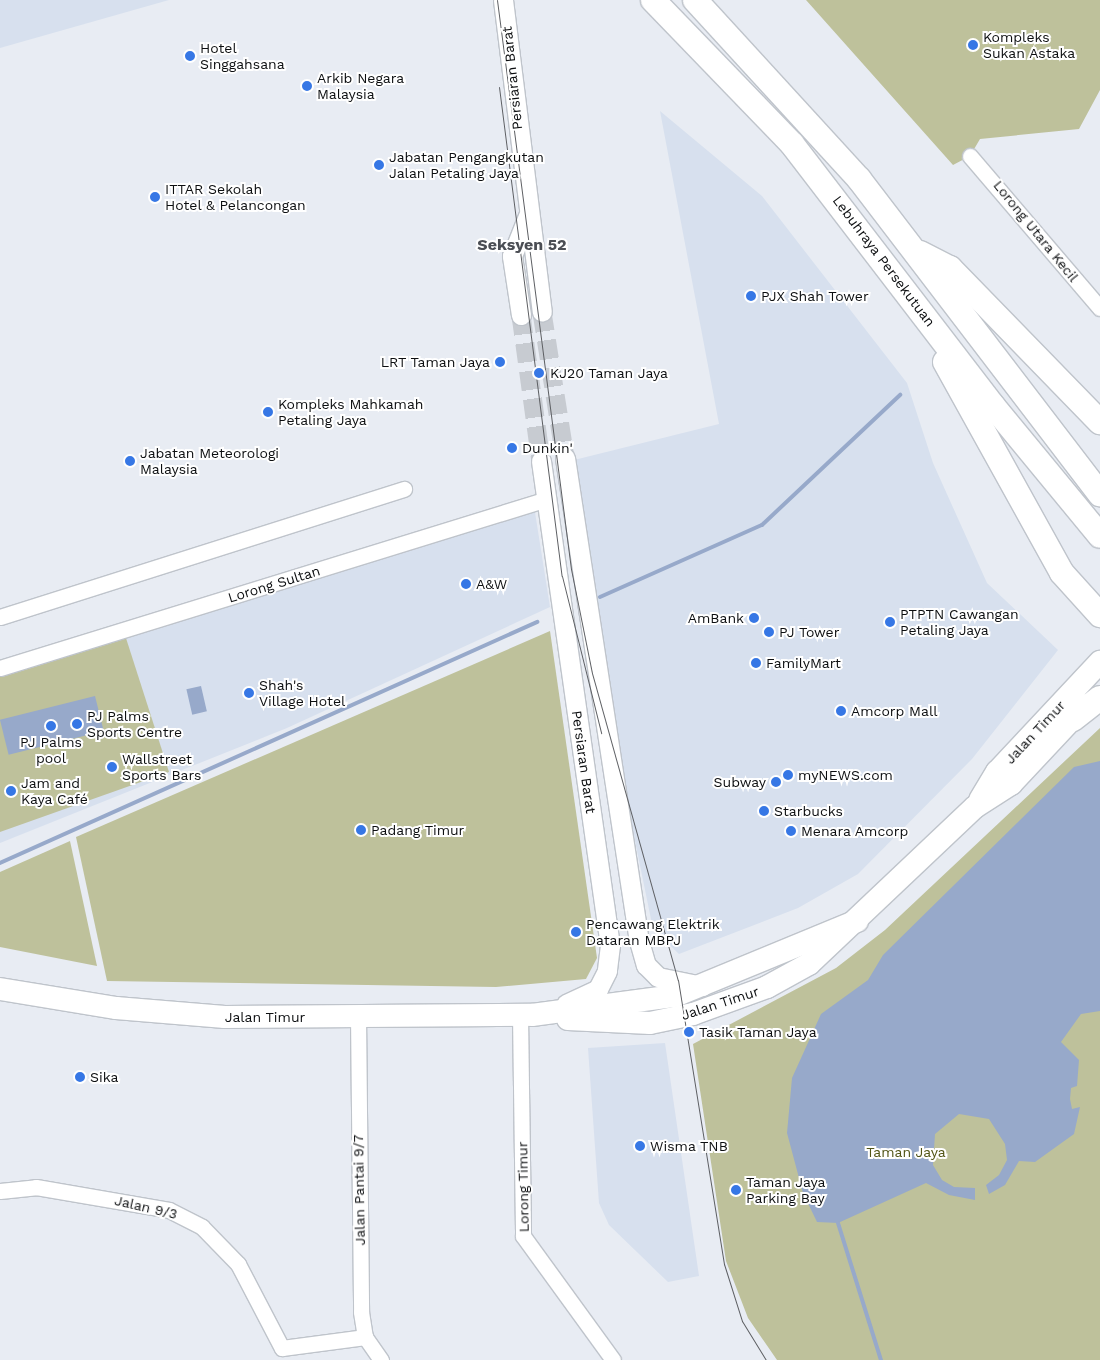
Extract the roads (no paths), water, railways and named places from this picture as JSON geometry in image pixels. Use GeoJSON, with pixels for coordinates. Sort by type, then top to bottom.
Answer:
{"type":"FeatureCollection","features":[{"type":"Feature","properties":{"kind":"highway","name":"Lebuhraya Persekutuan"},"geometry":{"type":"LineString","coordinates":[[653,0],[792,144],[895,275],[993,406],[1100,536]]}},
{"type":"Feature","properties":{"kind":"highway","name":"Lebuhraya Persekutuan"},"geometry":{"type":"LineString","coordinates":[[695,0],[800,112],[917,252],[1100,494]]}},
{"type":"Feature","properties":{"kind":"highway"},"geometry":{"type":"LineString","coordinates":[[917,252],[950,268],[1100,422]]}},
{"type":"Feature","properties":{"kind":"highway"},"geometry":{"type":"LineString","coordinates":[[895,275],[1062,573],[1100,615]]}},
{"type":"Feature","properties":{"kind":"highway"},"geometry":{"type":"LineString","coordinates":[[1073,719],[1100,698]]}},
{"type":"Feature","properties":{"kind":"main road","name":"Jalan Timur"},"geometry":{"type":"LineString","coordinates":[[976,807],[998,772],[1100,662]]}},
{"type":"Feature","properties":{"kind":"main road","name":"Jalan Timur"},"geometry":{"type":"LineString","coordinates":[[0,989],[176,1014],[282,1019],[358,1015],[526,1015],[623,1023],[693,1014],[796,971],[822,955],[976,807],[1011,784],[1100,689]]}},
{"type":"Feature","properties":{"kind":"main road","name":"Jalan Timur"},"geometry":{"type":"LineString","coordinates":[[526,1015],[646,1001],[704,986],[857,921]]}},
{"type":"Feature","properties":{"kind":"street","name":"Persiaran Barat"},"geometry":{"type":"LineString","coordinates":[[503,0],[528,216],[542,312]]}},
{"type":"Feature","properties":{"kind":"street","name":"Lorong Utara Kecil"},"geometry":{"type":"LineString","coordinates":[[970,156],[1100,308]]}},
{"type":"Feature","properties":{"kind":"street","name":"Persiaran Barat"},"geometry":{"type":"LineString","coordinates":[[521,314],[512,256],[528,216]]}},
{"type":"Feature","properties":{"kind":"street","name":"Persiaran Barat"},"geometry":{"type":"LineString","coordinates":[[565,458],[640,941],[646,965],[658,977],[704,986]]}},
{"type":"Feature","properties":{"kind":"street","name":"Persiaran Barat"},"geometry":{"type":"LineString","coordinates":[[526,1015],[588,997],[598,989],[607,971],[610,944],[542,462]]}},
{"type":"Feature","properties":{"kind":"street"},"geometry":{"type":"LineString","coordinates":[[0,617],[404,489]]}},
{"type":"Feature","properties":{"kind":"street","name":"Lorong Sultan"},"geometry":{"type":"LineString","coordinates":[[0,668],[547,499]]}},
{"type":"Feature","properties":{"kind":"street","name":"Jalan Pantai 9/7"},"geometry":{"type":"LineString","coordinates":[[358,1015],[361,1312],[365,1337],[381,1360]]}},
{"type":"Feature","properties":{"kind":"street","name":"Lorong Timur"},"geometry":{"type":"LineString","coordinates":[[526,1015],[523,1236],[612,1360]]}},
{"type":"Feature","properties":{"kind":"street","name":"Jalan 9/3"},"geometry":{"type":"LineString","coordinates":[[0,1191],[36,1187],[169,1210],[186,1217],[220,1243],[251,1280],[281,1354],[365,1337]]}},
{"type":"Feature","properties":{"kind":"water"},"geometry":{"type":"Polygon","coordinates":[[[201,686],[207,711],[192,715],[186,689],[201,686]]]}},
{"type":"Feature","properties":{"kind":"water","name":"PJ Palms pool"},"geometry":{"type":"Polygon","coordinates":[[[95,696],[104,731],[9,755],[0,720],[95,696]]]}},
{"type":"Feature","properties":{"kind":"water"},"geometry":{"type":"Polygon","coordinates":[[[1100,761],[1100,1011],[1081,1014],[1061,1042],[1079,1060],[1077,1086],[1071,1088],[1070,1099],[1072,1109],[1080,1107],[1074,1134],[1035,1162],[1019,1161],[1005,1185],[989,1194],[986,1185],[999,1175],[1007,1160],[1005,1144],[989,1119],[959,1114],[935,1134],[933,1165],[942,1180],[954,1187],[975,1188],[975,1200],[949,1195],[926,1183],[838,1223],[817,1222],[803,1193],[787,1133],[792,1078],[821,1014],[868,980],[883,955],[1074,767],[1100,761]]]}},
{"type":"Feature","properties":{"kind":"waterway"},"geometry":{"type":"LineString","coordinates":[[600,597],[762,525],[900,395]]}},
{"type":"Feature","properties":{"kind":"waterway"},"geometry":{"type":"LineString","coordinates":[[0,863],[537,622]]}},
{"type":"Feature","properties":{"kind":"waterway"},"geometry":{"type":"LineString","coordinates":[[838,1223],[881,1360]]}},
{"type":"Feature","properties":{"kind":"tunnel"},"geometry":{"type":"LineString","coordinates":[[542,312],[565,458]]}},
{"type":"Feature","properties":{"kind":"tunnel"},"geometry":{"type":"LineString","coordinates":[[521,315],[541,461]]}},
{"type":"Feature","properties":{"kind":"tram line"},"geometry":{"type":"LineString","coordinates":[[497,0],[571,569],[592,673],[678,980],[724,1264],[742,1321],[766,1360]]}},
{"type":"Feature","properties":{"kind":"tram line"},"geometry":{"type":"LineString","coordinates":[[499,87],[562,576],[601,733]]}},
{"type":"Feature","properties":{"kind":"place","name":"Kompleks Sukan Astaka"},"geometry":{"type":"Point","coordinates":[973,45]}},
{"type":"Feature","properties":{"kind":"place","name":"Hotel Singgahsana"},"geometry":{"type":"Point","coordinates":[190,56]}},
{"type":"Feature","properties":{"kind":"place","name":"Arkib Negara Malaysia"},"geometry":{"type":"Point","coordinates":[307,86]}},
{"type":"Feature","properties":{"kind":"place","name":"Jabatan Pengangkutan Jalan Petaling Jaya"},"geometry":{"type":"Point","coordinates":[379,165]}},
{"type":"Feature","properties":{"kind":"place","name":"ITTAR Sekolah Hotel & Pelancongan"},"geometry":{"type":"Point","coordinates":[155,197]}},
{"type":"Feature","properties":{"kind":"place","name":"PJX Shah Tower"},"geometry":{"type":"Point","coordinates":[751,296]}},
{"type":"Feature","properties":{"kind":"place","name":"LRT Taman Jaya"},"geometry":{"type":"Point","coordinates":[500,362]}},
{"type":"Feature","properties":{"kind":"place","name":"KJ20 Taman Jaya"},"geometry":{"type":"Point","coordinates":[539,373]}},
{"type":"Feature","properties":{"kind":"place","name":"Kompleks Mahkamah Petaling Jaya"},"geometry":{"type":"Point","coordinates":[268,412]}},
{"type":"Feature","properties":{"kind":"place","name":"Dunkin'"},"geometry":{"type":"Point","coordinates":[512,448]}},
{"type":"Feature","properties":{"kind":"place","name":"Jabatan Meteorologi Malaysia"},"geometry":{"type":"Point","coordinates":[130,461]}},
{"type":"Feature","properties":{"kind":"place","name":"A&W"},"geometry":{"type":"Point","coordinates":[466,584]}},
{"type":"Feature","properties":{"kind":"place","name":"AmBank"},"geometry":{"type":"Point","coordinates":[754,618]}},
{"type":"Feature","properties":{"kind":"place","name":"PTPTN Cawangan Petaling Jaya"},"geometry":{"type":"Point","coordinates":[890,622]}},
{"type":"Feature","properties":{"kind":"place","name":"PJ Tower"},"geometry":{"type":"Point","coordinates":[769,632]}},
{"type":"Feature","properties":{"kind":"place","name":"FamilyMart"},"geometry":{"type":"Point","coordinates":[756,663]}},
{"type":"Feature","properties":{"kind":"place","name":"Shah's Village Hotel"},"geometry":{"type":"Point","coordinates":[249,693]}},
{"type":"Feature","properties":{"kind":"place","name":"Amcorp Mall"},"geometry":{"type":"Point","coordinates":[841,711]}},
{"type":"Feature","properties":{"kind":"place","name":"PJ Palms Sports Centre"},"geometry":{"type":"Point","coordinates":[77,724]}},
{"type":"Feature","properties":{"kind":"place","name":"PJ Palms pool"},"geometry":{"type":"Point","coordinates":[51,726]}},
{"type":"Feature","properties":{"kind":"place","name":"Wallstreet Sports Bars"},"geometry":{"type":"Point","coordinates":[112,767]}},
{"type":"Feature","properties":{"kind":"place","name":"myNEWS.com"},"geometry":{"type":"Point","coordinates":[788,775]}},
{"type":"Feature","properties":{"kind":"place","name":"Subway"},"geometry":{"type":"Point","coordinates":[776,782]}},
{"type":"Feature","properties":{"kind":"place","name":"Jam and Kaya Café"},"geometry":{"type":"Point","coordinates":[11,791]}},
{"type":"Feature","properties":{"kind":"place","name":"Starbucks"},"geometry":{"type":"Point","coordinates":[764,811]}},
{"type":"Feature","properties":{"kind":"place","name":"Padang Timur"},"geometry":{"type":"Point","coordinates":[361,830]}},
{"type":"Feature","properties":{"kind":"place","name":"Menara Amcorp"},"geometry":{"type":"Point","coordinates":[791,831]}},
{"type":"Feature","properties":{"kind":"place","name":"Pencawang Elektrik Dataran MBPJ"},"geometry":{"type":"Point","coordinates":[576,932]}},
{"type":"Feature","properties":{"kind":"place","name":"Tasik Taman Jaya"},"geometry":{"type":"Point","coordinates":[689,1032]}},
{"type":"Feature","properties":{"kind":"place","name":"Sika"},"geometry":{"type":"Point","coordinates":[80,1077]}},
{"type":"Feature","properties":{"kind":"place","name":"Wisma TNB"},"geometry":{"type":"Point","coordinates":[640,1146]}},
{"type":"Feature","properties":{"kind":"place","name":"Taman Jaya Parking Bay"},"geometry":{"type":"Point","coordinates":[736,1190]}},
{"type":"Feature","properties":{"kind":"district","name":"Seksyen 52"},"geometry":{"type":"Point","coordinates":[522,245]}},
{"type":"Feature","properties":{"kind":"park label","name":"Taman Jaya"},"geometry":{"type":"Point","coordinates":[906,1152]}}]}
